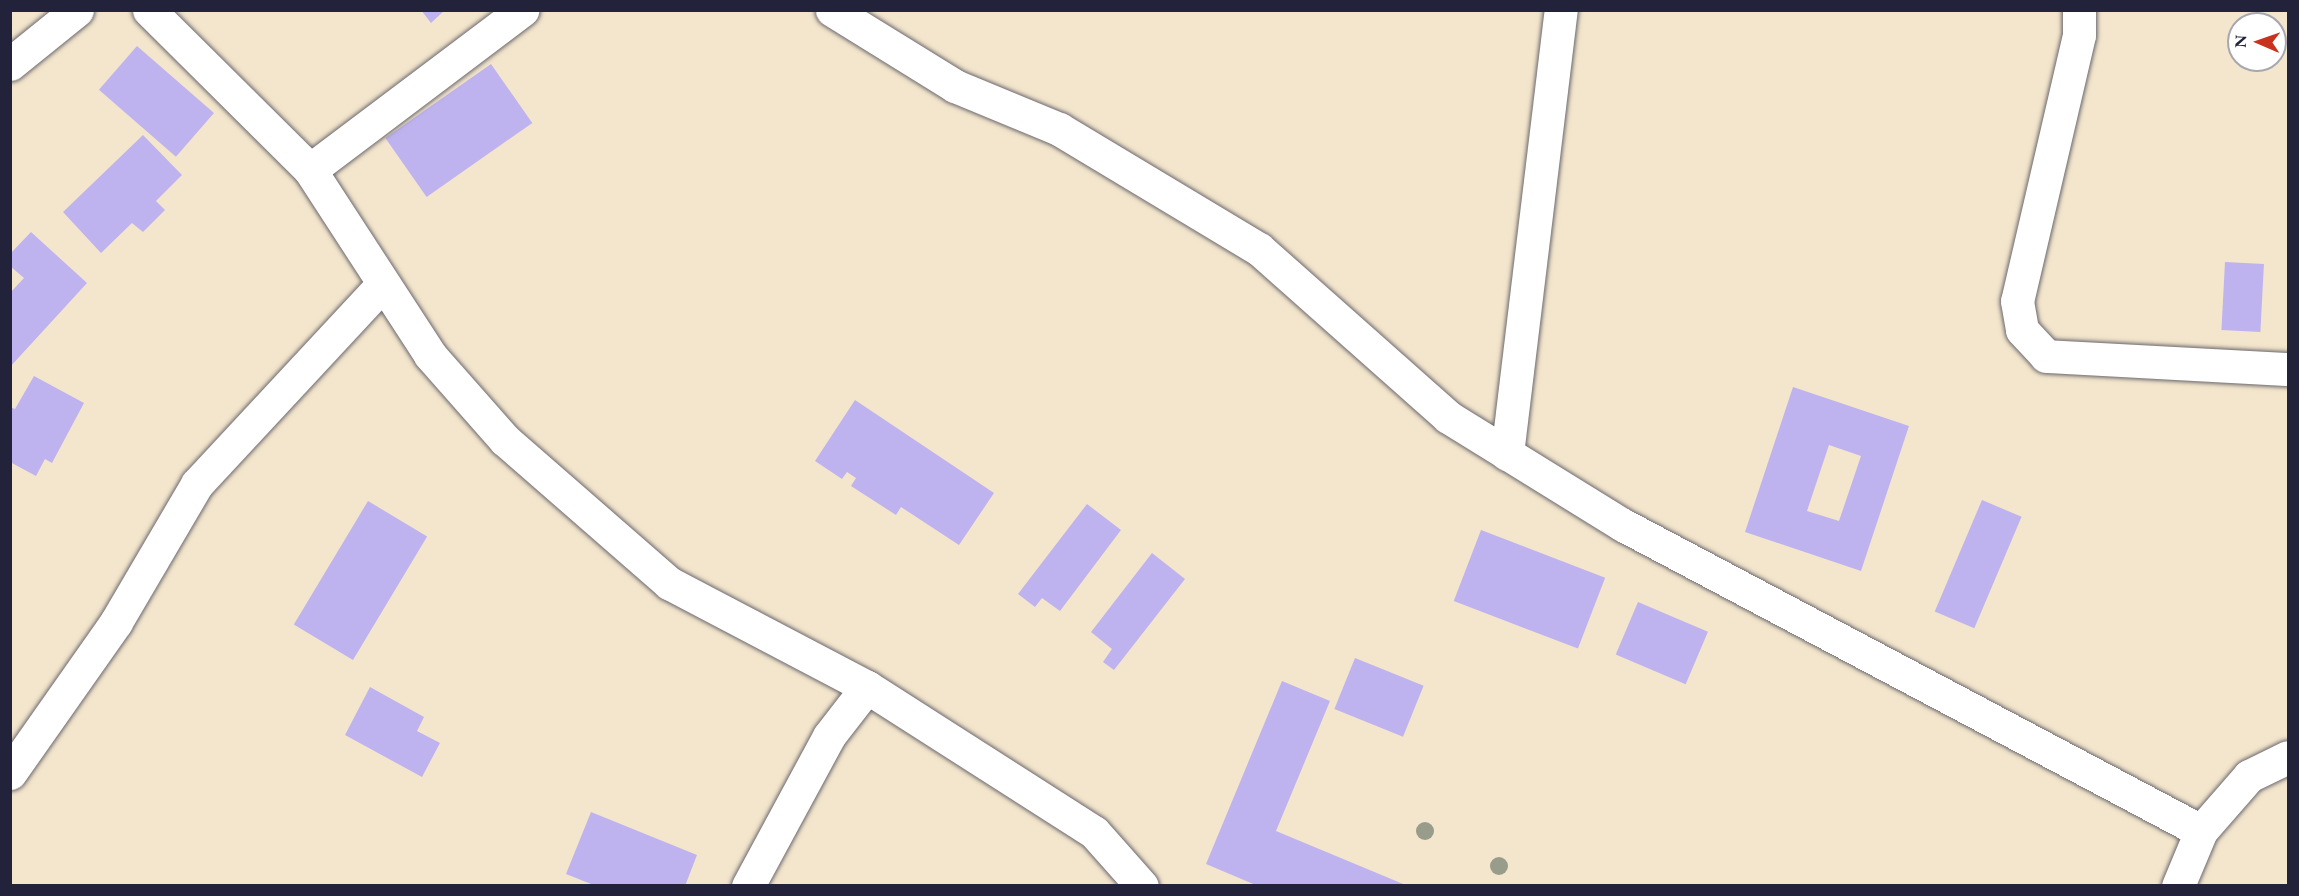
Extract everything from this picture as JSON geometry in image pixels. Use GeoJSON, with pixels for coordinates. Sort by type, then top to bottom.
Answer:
{"type":"FeatureCollection","features":[{"type":"Feature","properties":{"kind":"street"},"geometry":{"type":"LineString","coordinates":[[10,64],[77,10]]}},
{"type":"Feature","properties":{"kind":"street"},"geometry":{"type":"LineString","coordinates":[[149,10],[310,170],[341,210],[383,284],[430,355],[505,440],[669,583],[867,687],[1094,831],[1142,885]]}},
{"type":"Feature","properties":{"kind":"street"},"geometry":{"type":"LineString","coordinates":[[310,170],[522,10]]}},
{"type":"Feature","properties":{"kind":"street"},"geometry":{"type":"LineString","coordinates":[[832,10],[874,41],[955,86],[1059,129],[1259,249],[1448,417],[1623,525],[2201,831]]}},
{"type":"Feature","properties":{"kind":"street"},"geometry":{"type":"LineString","coordinates":[[1508,454],[1561,10]]}},
{"type":"Feature","properties":{"kind":"street"},"geometry":{"type":"LineString","coordinates":[[2079,10],[2074,58],[2016,301],[2022,330],[2046,356],[2289,369]]}},
{"type":"Feature","properties":{"kind":"street"},"geometry":{"type":"LineString","coordinates":[[10,773],[116,622],[197,484],[383,284]]}},
{"type":"Feature","properties":{"kind":"street"},"geometry":{"type":"LineString","coordinates":[[748,885],[830,736],[867,687]]}},
{"type":"Feature","properties":{"kind":"street"},"geometry":{"type":"LineString","coordinates":[[2178,885],[2201,831],[2249,776],[2289,757]]}},
{"type":"Feature","properties":{"kind":"building"},"geometry":{"type":"Polygon","coordinates":[[[421,10],[445,10],[431,23],[421,10]]]}},
{"type":"Feature","properties":{"kind":"building"},"geometry":{"type":"Polygon","coordinates":[[[137,46],[214,113],[176,157],[99,90],[137,46]]]}},
{"type":"Feature","properties":{"kind":"building"},"geometry":{"type":"Polygon","coordinates":[[[491,64],[532,123],[427,197],[385,138],[491,64]]]}},
{"type":"Feature","properties":{"kind":"building"},"geometry":{"type":"Polygon","coordinates":[[[143,135],[182,175],[156,201],[165,210],[143,232],[132,223],[101,253],[63,212],[143,135]]]}},
{"type":"Feature","properties":{"kind":"building"},"geometry":{"type":"Polygon","coordinates":[[[31,232],[87,283],[10,367],[10,293],[24,278],[10,266],[10,254],[31,232]]]}},
{"type":"Feature","properties":{"kind":"building"},"geometry":{"type":"Polygon","coordinates":[[[2225,262],[2264,264],[2260,332],[2221,330],[2225,262]]]}},
{"type":"Feature","properties":{"kind":"building"},"geometry":{"type":"Polygon","coordinates":[[[34,376],[84,403],[52,463],[45,459],[36,476],[10,462],[10,407],[15,409],[34,376]]]}},
{"type":"Feature","properties":{"kind":"building"},"geometry":{"type":"Polygon","coordinates":[[[1793,387],[1909,426],[1861,571],[1745,532],[1793,387]],[[1829,445],[1807,511],[1839,521],[1861,456],[1829,445]]]}},
{"type":"Feature","properties":{"kind":"building"},"geometry":{"type":"Polygon","coordinates":[[[855,400],[994,493],[959,545],[901,507],[896,515],[851,486],[856,478],[847,472],[842,479],[815,461],[855,400]]]}},
{"type":"Feature","properties":{"kind":"building"},"geometry":{"type":"Polygon","coordinates":[[[1982,500],[2022,517],[1974,628],[1935,611],[1982,500]]]}},
{"type":"Feature","properties":{"kind":"building"},"geometry":{"type":"Polygon","coordinates":[[[368,501],[427,537],[353,660],[294,624],[368,501]]]}},
{"type":"Feature","properties":{"kind":"building"},"geometry":{"type":"Polygon","coordinates":[[[1087,504],[1121,530],[1060,611],[1042,598],[1035,607],[1018,594],[1087,504]]]}},
{"type":"Feature","properties":{"kind":"building"},"geometry":{"type":"Polygon","coordinates":[[[1481,530],[1605,578],[1578,649],[1454,601],[1481,530]]]}},
{"type":"Feature","properties":{"kind":"building"},"geometry":{"type":"Polygon","coordinates":[[[1152,553],[1185,579],[1114,670],[1103,662],[1112,649],[1091,632],[1152,553]]]}},
{"type":"Feature","properties":{"kind":"building"},"geometry":{"type":"Polygon","coordinates":[[[1638,602],[1708,632],[1686,684],[1616,654],[1638,602]]]}},
{"type":"Feature","properties":{"kind":"building"},"geometry":{"type":"Polygon","coordinates":[[[1355,658],[1424,686],[1403,737],[1334,709],[1355,658]]]}},
{"type":"Feature","properties":{"kind":"building"},"geometry":{"type":"Polygon","coordinates":[[[1282,681],[1330,701],[1276,831],[1408,886],[1258,886],[1206,864],[1282,681]]]}},
{"type":"Feature","properties":{"kind":"building"},"geometry":{"type":"Polygon","coordinates":[[[370,687],[424,717],[417,731],[440,743],[422,777],[345,735],[370,687]]]}},
{"type":"Feature","properties":{"kind":"building"},"geometry":{"type":"Polygon","coordinates":[[[591,812],[697,855],[685,886],[596,886],[566,874],[591,812]]]}}]}
